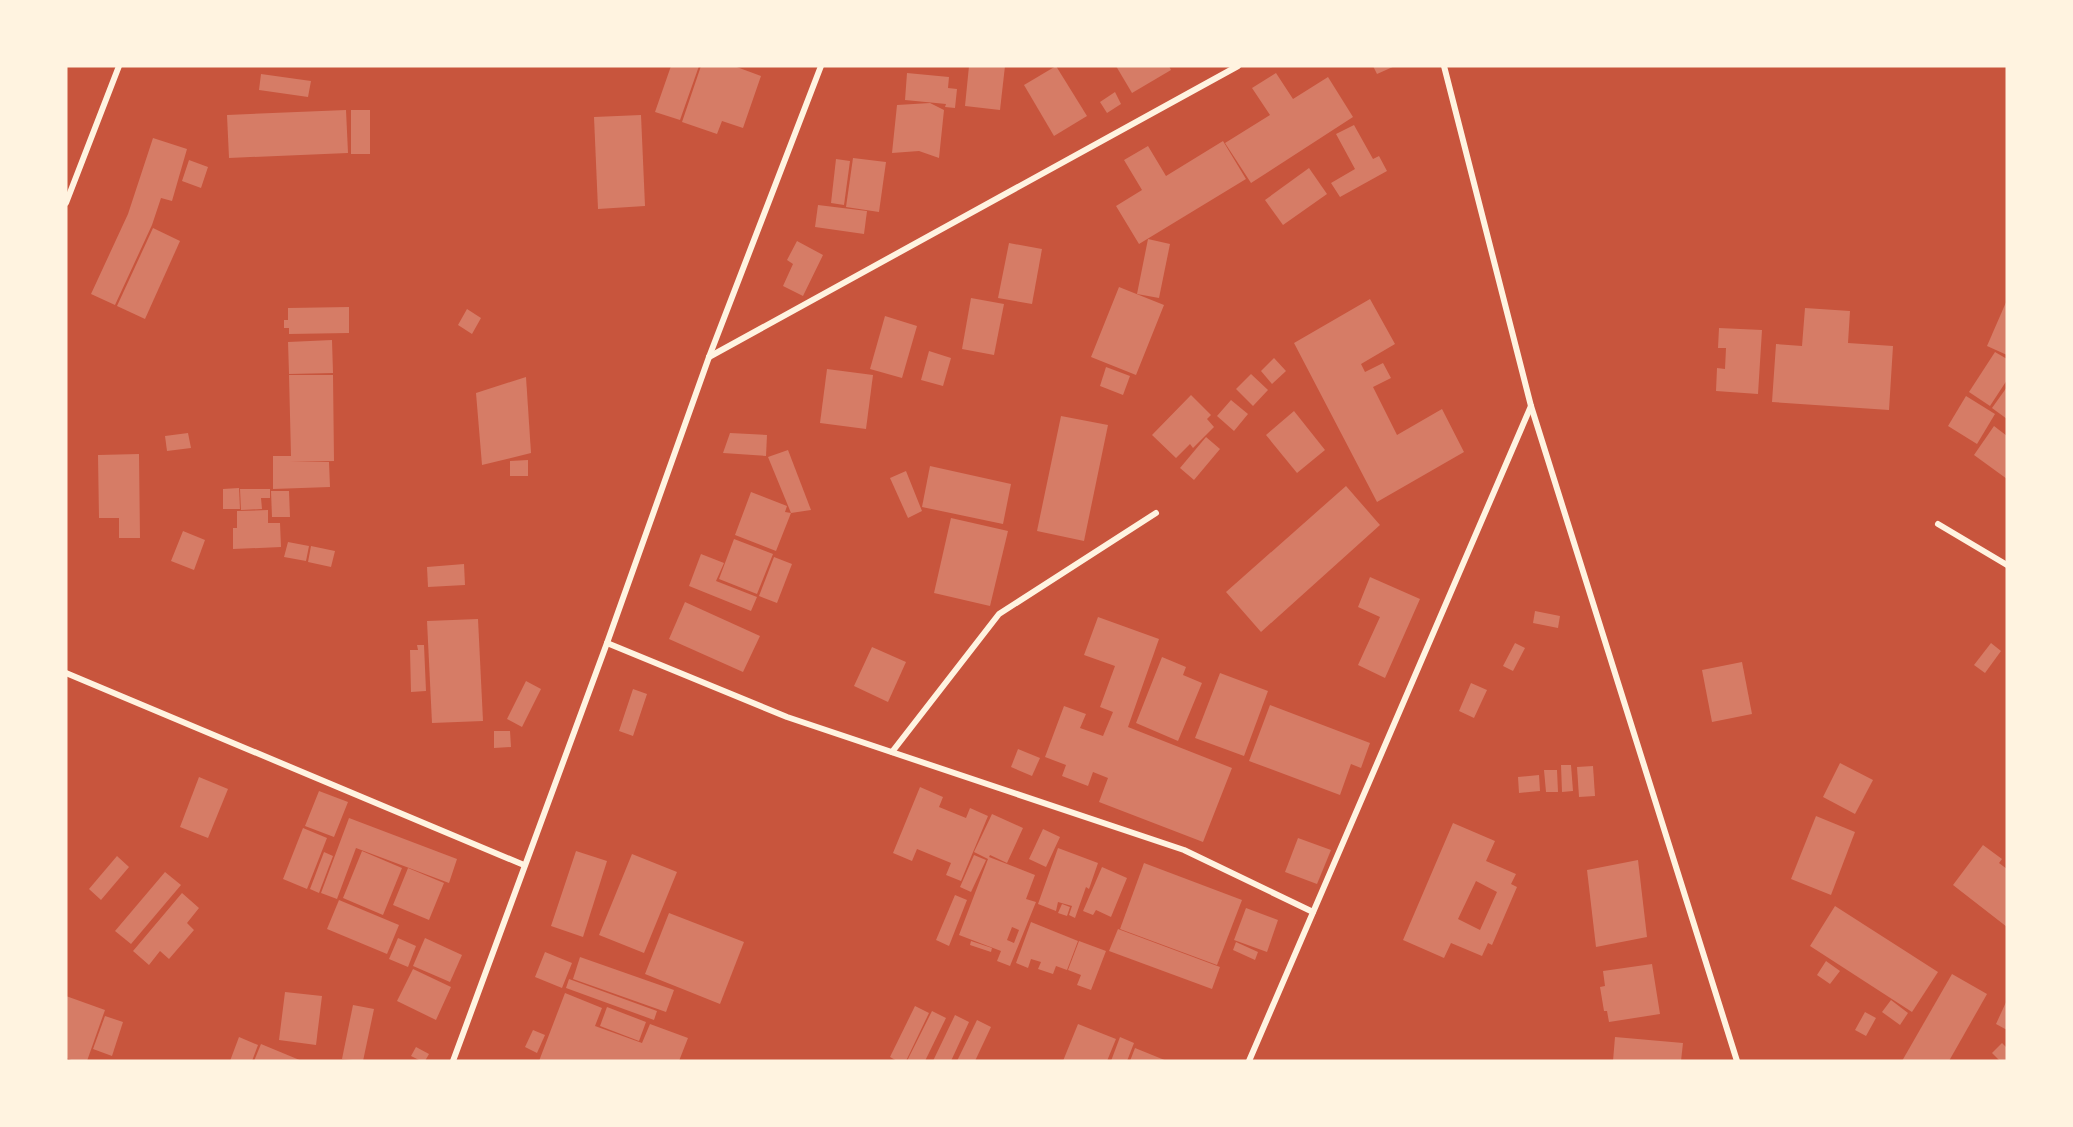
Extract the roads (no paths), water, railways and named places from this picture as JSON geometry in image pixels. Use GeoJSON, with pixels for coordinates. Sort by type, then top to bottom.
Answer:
{"type":"FeatureCollection","features":[{"type":"Feature","properties":{"kind":"street"},"geometry":{"type":"LineString","coordinates":[[66,203],[119,66]]}},
{"type":"Feature","properties":{"kind":"street"},"geometry":{"type":"LineString","coordinates":[[453,1061],[607,643],[709,357],[821,66]]}},
{"type":"Feature","properties":{"kind":"street"},"geometry":{"type":"LineString","coordinates":[[709,357],[1238,66]]}},
{"type":"Feature","properties":{"kind":"street"},"geometry":{"type":"LineString","coordinates":[[1444,66],[1531,406],[1737,1061]]}},
{"type":"Feature","properties":{"kind":"street"},"geometry":{"type":"LineString","coordinates":[[1249,1061],[1531,406]]}},
{"type":"Feature","properties":{"kind":"street"},"geometry":{"type":"LineString","coordinates":[[892,752],[999,614],[1156,513]]}},
{"type":"Feature","properties":{"kind":"street"},"geometry":{"type":"LineString","coordinates":[[1938,524],[2007,565]]}},
{"type":"Feature","properties":{"kind":"street"},"geometry":{"type":"LineString","coordinates":[[607,643],[787,717],[1184,850],[1313,912]]}},
{"type":"Feature","properties":{"kind":"street"},"geometry":{"type":"LineString","coordinates":[[66,673],[524,865]]}}]}
